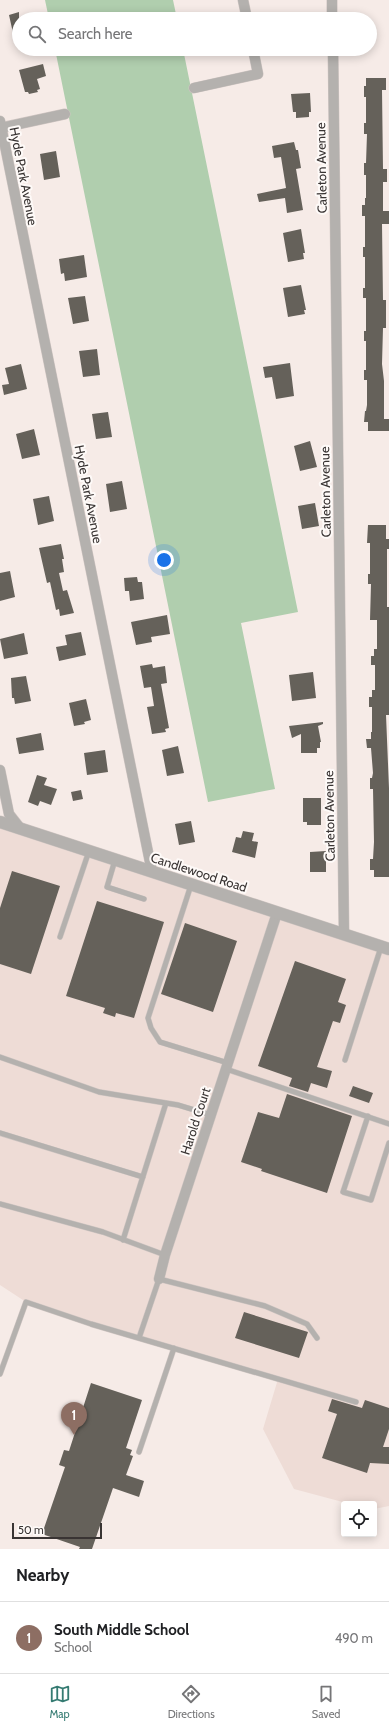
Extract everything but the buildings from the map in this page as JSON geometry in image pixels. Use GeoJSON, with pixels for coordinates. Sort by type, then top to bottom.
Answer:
{"type":"FeatureCollection","features":[{"type":"Feature","properties":{"kind":"street"},"geometry":{"type":"LineString","coordinates":[[243,0],[246,12]]}},
{"type":"Feature","properties":{"kind":"street"},"geometry":{"type":"LineString","coordinates":[[332,0],[332,12]]}},
{"type":"Feature","properties":{"kind":"street"},"geometry":{"type":"LineString","coordinates":[[194,88],[258,74],[254,56]]}},
{"type":"Feature","properties":{"kind":"street","name":"Carleton Avenue"},"geometry":{"type":"LineString","coordinates":[[333,56],[344,934]]}},
{"type":"Feature","properties":{"kind":"street"},"geometry":{"type":"LineString","coordinates":[[0,125],[65,114]]}},
{"type":"Feature","properties":{"kind":"street","name":"Hyde Park Avenue"},"geometry":{"type":"LineString","coordinates":[[0,125],[152,872]]}},
{"type":"Feature","properties":{"kind":"street"},"geometry":{"type":"LineString","coordinates":[[0,770],[9,814],[20,828]]}},
{"type":"Feature","properties":{"kind":"street","name":"Candlewood Road"},"geometry":{"type":"LineString","coordinates":[[1,824],[20,828],[385,948]]}},
{"type":"Feature","properties":{"kind":"street","name":"Harold Court"},"geometry":{"type":"LineString","coordinates":[[159,1279],[165,1255],[277,913]]}},
{"type":"Feature","properties":{"kind":"lane"},"geometry":{"type":"LineString","coordinates":[[60,937],[89,851]]}},
{"type":"Feature","properties":{"kind":"lane"},"geometry":{"type":"LineString","coordinates":[[115,860],[107,887],[144,899]]}},
{"type":"Feature","properties":{"kind":"lane"},"geometry":{"type":"LineString","coordinates":[[191,885],[148,1018],[151,1028],[160,1042],[389,1124]]}},
{"type":"Feature","properties":{"kind":"lane"},"geometry":{"type":"LineString","coordinates":[[345,1060],[385,948]]}},
{"type":"Feature","properties":{"kind":"lane"},"geometry":{"type":"LineString","coordinates":[[0,1057],[99,1092],[166,1103],[211,1115]]}},
{"type":"Feature","properties":{"kind":"lane"},"geometry":{"type":"LineString","coordinates":[[123,1240],[166,1103]]}},
{"type":"Feature","properties":{"kind":"lane"},"geometry":{"type":"LineString","coordinates":[[368,1116],[343,1192],[371,1200],[389,1143]]}},
{"type":"Feature","properties":{"kind":"lane"},"geometry":{"type":"LineString","coordinates":[[0,1133],[143,1177]]}},
{"type":"Feature","properties":{"kind":"lane"},"geometry":{"type":"LineString","coordinates":[[0,1204],[103,1232],[165,1255]]}},
{"type":"Feature","properties":{"kind":"lane"},"geometry":{"type":"LineString","coordinates":[[159,1279],[264,1306],[307,1324],[316,1338]]}},
{"type":"Feature","properties":{"kind":"lane","name":"Harold Court"},"geometry":{"type":"LineString","coordinates":[[139,1338],[159,1279]]}},
{"type":"Feature","properties":{"kind":"lane"},"geometry":{"type":"LineString","coordinates":[[0,1374],[26,1302],[91,1324],[356,1402]]}},
{"type":"Feature","properties":{"kind":"lane"},"geometry":{"type":"LineString","coordinates":[[139,1452],[174,1348]]}},
{"type":"Feature","properties":{"kind":"shaded area"},"geometry":{"type":"Polygon","coordinates":[[[0,822],[389,949],[389,1506],[377,1508],[377,1501],[341,1502],[294,1489],[263,1429],[278,1379],[26,1302],[0,1285],[0,822]]]}},
{"type":"Feature","properties":{"kind":"green space"},"geometry":{"type":"Polygon","coordinates":[[[45,0],[173,0],[176,12],[48,12],[45,0]]]}},
{"type":"Feature","properties":{"kind":"green space"},"geometry":{"type":"Polygon","coordinates":[[[56,56],[184,56],[298,612],[241,623],[275,789],[208,802],[56,56]]]}},
{"type":"Feature","properties":{"kind":"place","name":"South Middle School"},"geometry":{"type":"Point","coordinates":[74,1435]}}]}
